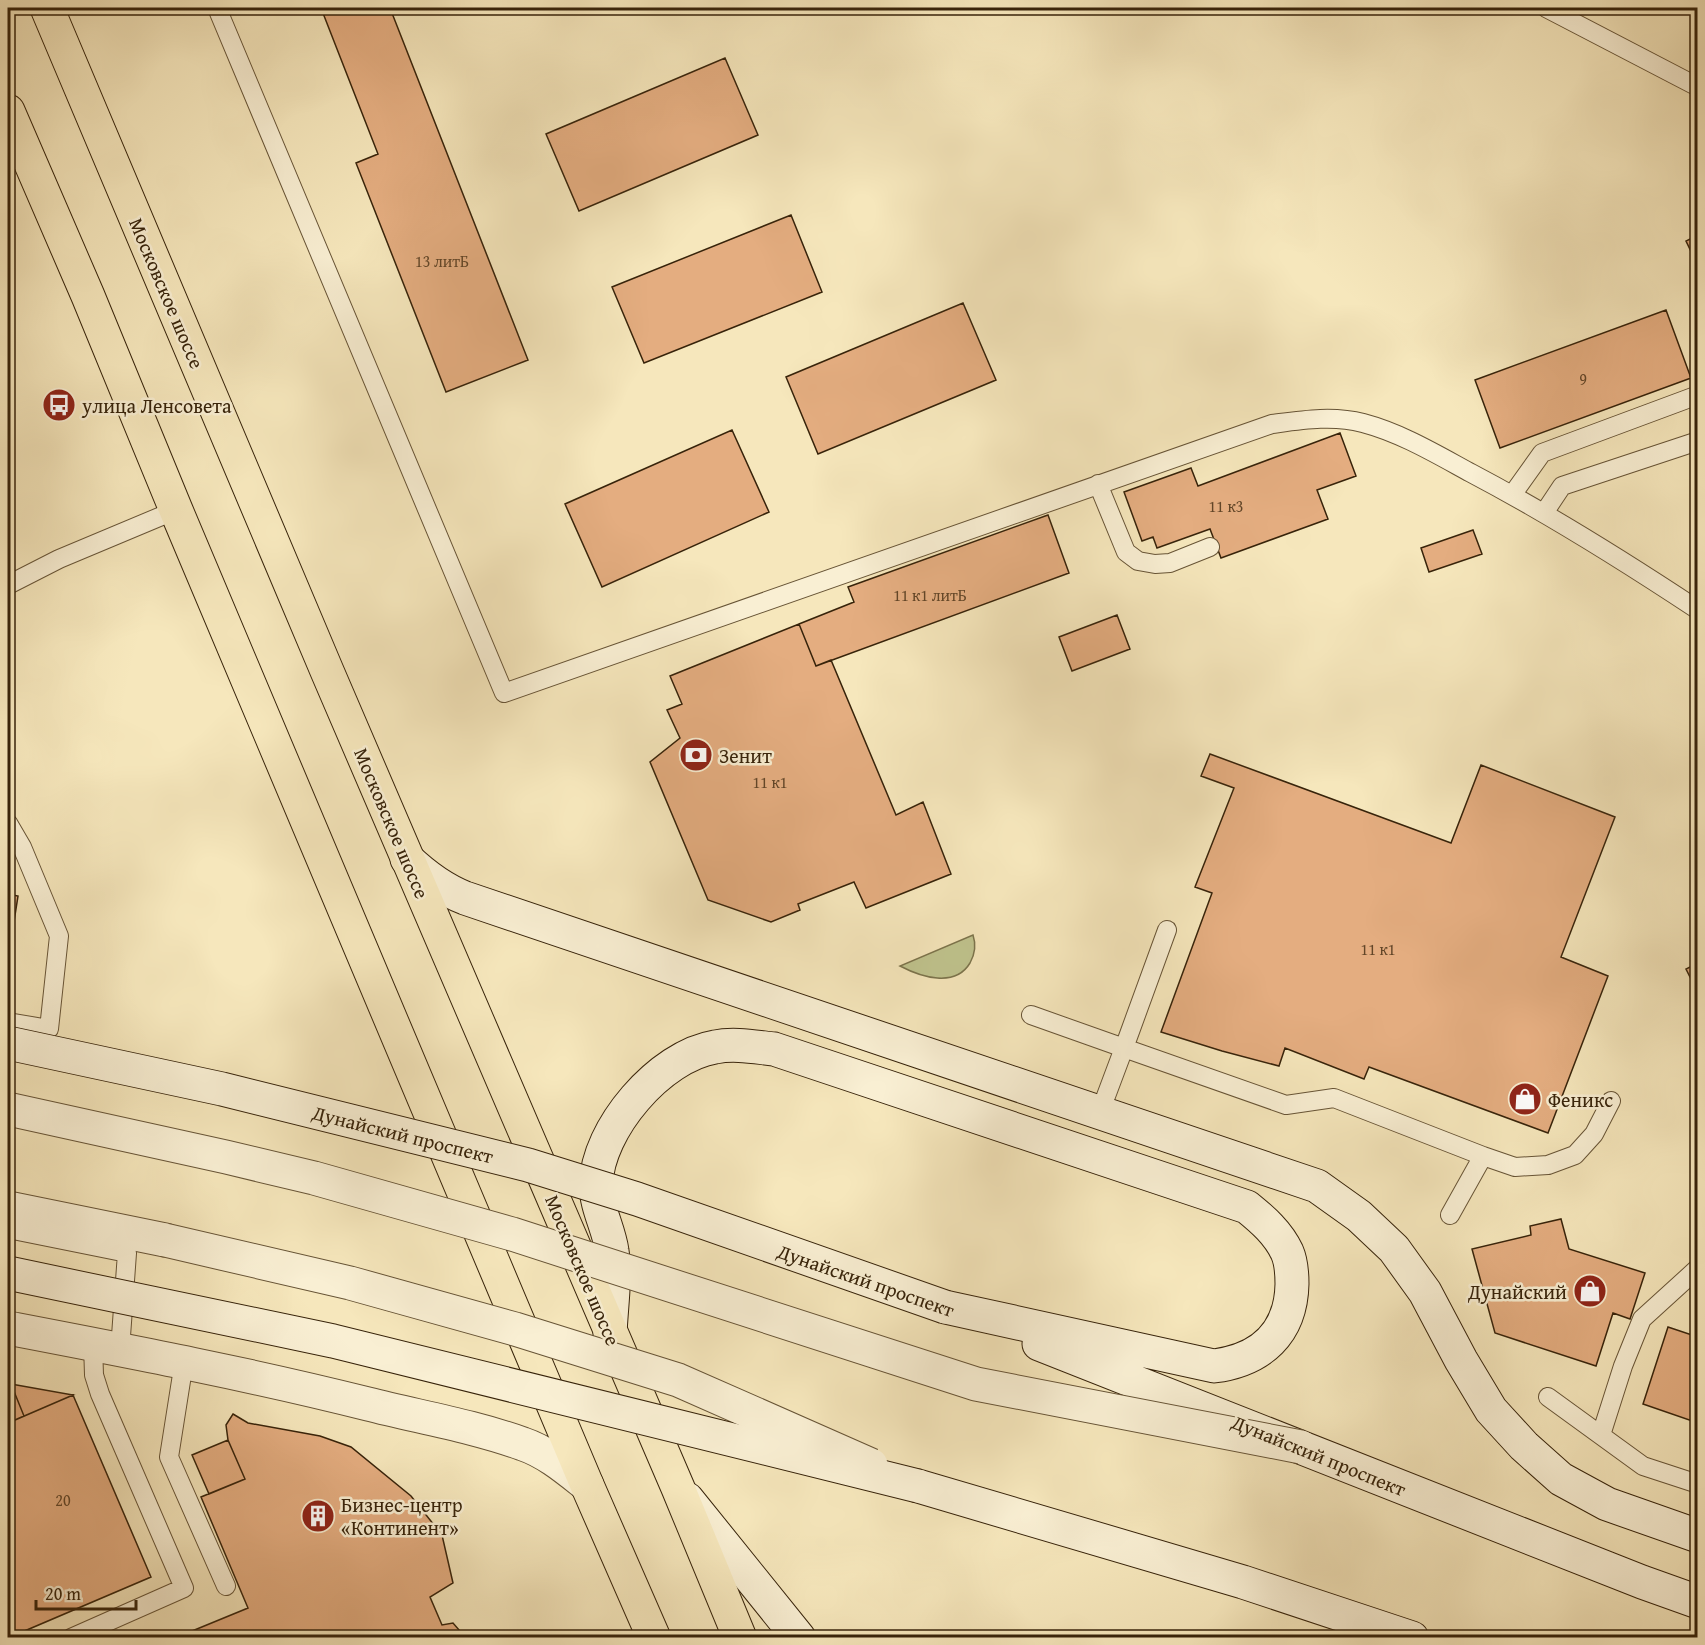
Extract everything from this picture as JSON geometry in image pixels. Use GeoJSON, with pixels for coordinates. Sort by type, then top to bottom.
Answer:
{"type":"FeatureCollection","features":[{"type":"Feature","properties":{"kind":"main road","name":"Московское шоссе"},"geometry":{"type":"LineString","coordinates":[[47,8],[740,1638]]}},
{"type":"Feature","properties":{"kind":"main road"},"geometry":{"type":"LineString","coordinates":[[8,111],[587,1485],[654,1638]]}},
{"type":"Feature","properties":{"kind":"main road"},"geometry":{"type":"LineString","coordinates":[[407,859],[444,890],[465,898],[1317,1185],[1359,1216],[1394,1249],[1425,1292],[1466,1369],[1491,1410],[1561,1479],[1607,1504],[1698,1536]]}},
{"type":"Feature","properties":{"kind":"main road","name":"Дунайский проспект"},"geometry":{"type":"LineString","coordinates":[[8,1043],[222,1089],[528,1165],[637,1199],[945,1307],[1642,1582],[1698,1602]]}},
{"type":"Feature","properties":{"kind":"main road"},"geometry":{"type":"LineString","coordinates":[[610,1334],[612,1251],[596,1186],[604,1153],[616,1124],[633,1099],[651,1081],[681,1060],[714,1047],[743,1046],[774,1049],[1247,1207],[1272,1228],[1287,1253],[1292,1273],[1292,1296],[1288,1314],[1277,1335],[1261,1350],[1246,1358],[1231,1364],[1214,1366],[945,1307]]}},
{"type":"Feature","properties":{"kind":"main road"},"geometry":{"type":"LineString","coordinates":[[8,1108],[314,1178],[512,1234],[976,1384],[1301,1447]]}},
{"type":"Feature","properties":{"kind":"main road"},"geometry":{"type":"LineString","coordinates":[[8,1208],[165,1240],[350,1283],[515,1329],[678,1380],[918,1486]]}},
{"type":"Feature","properties":{"kind":"main road"},"geometry":{"type":"LineString","coordinates":[[8,1273],[333,1341],[918,1486],[1243,1582],[1412,1638]]}},
{"type":"Feature","properties":{"kind":"main road"},"geometry":{"type":"LineString","coordinates":[[8,1328],[297,1386],[524,1444],[558,1462],[587,1485]]}},
{"type":"Feature","properties":{"kind":"main road"},"geometry":{"type":"LineString","coordinates":[[678,1488],[799,1638]]}},
{"type":"Feature","properties":{"kind":"lane"},"geometry":{"type":"LineString","coordinates":[[217,8],[504,693],[1272,424],[1316,418],[1362,423],[1405,438],[1544,513],[1624,561],[1698,610]]}},
{"type":"Feature","properties":{"kind":"lane"},"geometry":{"type":"LineString","coordinates":[[1546,8],[1698,87]]}},
{"type":"Feature","properties":{"kind":"lane"},"geometry":{"type":"LineString","coordinates":[[1512,495],[1542,453],[1698,395]]}},
{"type":"Feature","properties":{"kind":"lane"},"geometry":{"type":"LineString","coordinates":[[1544,513],[1562,486],[1698,441]]}},
{"type":"Feature","properties":{"kind":"lane"},"geometry":{"type":"LineString","coordinates":[[1098,484],[1126,552],[1138,561],[1155,564],[1170,562],[1210,547]]}},
{"type":"Feature","properties":{"kind":"lane"},"geometry":{"type":"LineString","coordinates":[[8,585],[59,559],[176,510]]}},
{"type":"Feature","properties":{"kind":"lane"},"geometry":{"type":"LineString","coordinates":[[8,823],[22,848],[59,936],[49,1029],[8,1022]]}},
{"type":"Feature","properties":{"kind":"lane"},"geometry":{"type":"LineString","coordinates":[[1100,1112],[1167,930]]}},
{"type":"Feature","properties":{"kind":"lane"},"geometry":{"type":"LineString","coordinates":[[1031,1015],[1286,1105],[1334,1098],[1515,1167],[1548,1165],[1575,1155],[1594,1134],[1611,1101]]}},
{"type":"Feature","properties":{"kind":"lane"},"geometry":{"type":"LineString","coordinates":[[1450,1215],[1483,1156]]}},
{"type":"Feature","properties":{"kind":"lane"},"geometry":{"type":"LineString","coordinates":[[8,1229],[127,1253],[106,1347],[94,1375],[100,1394],[184,1588],[71,1638]]}},
{"type":"Feature","properties":{"kind":"lane"},"geometry":{"type":"LineString","coordinates":[[1601,1435],[1623,1366],[1642,1319],[1698,1268]]}},
{"type":"Feature","properties":{"kind":"lane"},"geometry":{"type":"LineString","coordinates":[[184,1362],[169,1457],[226,1586]]}},
{"type":"Feature","properties":{"kind":"lane"},"geometry":{"type":"LineString","coordinates":[[1548,1397],[1643,1466],[1698,1484]]}},
{"type":"Feature","properties":{"kind":"green space"},"geometry":{"type":"Polygon","coordinates":[[[973,935],[972,960],[964,971],[956,976],[937,978],[918,974],[900,966],[973,935]]]}},
{"type":"Feature","properties":{"kind":"building"},"geometry":{"type":"Polygon","coordinates":[[[321,8],[390,8],[528,360],[446,392],[356,163],[378,154],[321,8]]]}},
{"type":"Feature","properties":{"kind":"building"},"geometry":{"type":"Polygon","coordinates":[[[725,58],[758,135],[579,211],[546,134],[725,58]]]}},
{"type":"Feature","properties":{"kind":"building"},"geometry":{"type":"Polygon","coordinates":[[[791,215],[822,292],[644,363],[612,287],[791,215]]]}},
{"type":"Feature","properties":{"kind":"building"},"geometry":{"type":"Polygon","coordinates":[[[1698,235],[1698,266],[1686,241],[1698,235]]]}},
{"type":"Feature","properties":{"kind":"building"},"geometry":{"type":"Polygon","coordinates":[[[963,303],[996,380],[818,454],[786,377],[963,303]]]}},
{"type":"Feature","properties":{"kind":"building"},"geometry":{"type":"Polygon","coordinates":[[[1666,310],[1691,378],[1500,448],[1475,380],[1666,310]]]}},
{"type":"Feature","properties":{"kind":"building"},"geometry":{"type":"Polygon","coordinates":[[[732,430],[769,512],[602,587],[565,504],[732,430]]]}},
{"type":"Feature","properties":{"kind":"building"},"geometry":{"type":"Polygon","coordinates":[[[1340,433],[1356,476],[1317,490],[1328,519],[1221,558],[1210,529],[1157,548],[1153,537],[1142,541],[1124,492],[1191,468],[1198,486],[1340,433]]]}},
{"type":"Feature","properties":{"kind":"building"},"geometry":{"type":"Polygon","coordinates":[[[1048,515],[1069,573],[816,666],[799,624],[854,602],[848,587],[1048,515]]]}},
{"type":"Feature","properties":{"kind":"building"},"geometry":{"type":"Polygon","coordinates":[[[1473,530],[1482,554],[1429,572],[1421,548],[1473,530]]]}},
{"type":"Feature","properties":{"kind":"building"},"geometry":{"type":"Polygon","coordinates":[[[1117,615],[1130,649],[1072,671],[1059,637],[1117,615]]]}},
{"type":"Feature","properties":{"kind":"building"},"geometry":{"type":"Polygon","coordinates":[[[799,624],[816,666],[831,660],[896,815],[923,802],[951,874],[866,908],[854,882],[798,904],[800,910],[771,922],[708,900],[650,762],[680,738],[667,710],[682,704],[670,676],[799,624]]]}},
{"type":"Feature","properties":{"kind":"building"},"geometry":{"type":"Polygon","coordinates":[[[1210,754],[1451,843],[1481,765],[1615,817],[1561,957],[1608,976],[1548,1133],[1369,1067],[1364,1079],[1285,1048],[1279,1066],[1161,1032],[1212,893],[1195,887],[1234,788],[1201,776],[1210,754]]]}},
{"type":"Feature","properties":{"kind":"building"},"geometry":{"type":"Polygon","coordinates":[[[8,894],[18,896],[8,960],[8,894]]]}},
{"type":"Feature","properties":{"kind":"building"},"geometry":{"type":"Polygon","coordinates":[[[1698,963],[1698,993],[1686,969],[1698,963]]]}},
{"type":"Feature","properties":{"kind":"building"},"geometry":{"type":"Polygon","coordinates":[[[1561,1219],[1569,1249],[1645,1273],[1630,1319],[1613,1313],[1596,1366],[1495,1333],[1472,1249],[1531,1235],[1530,1226],[1561,1219]]]}},
{"type":"Feature","properties":{"kind":"building"},"geometry":{"type":"Polygon","coordinates":[[[1668,1327],[1698,1337],[1698,1423],[1643,1404],[1668,1327]]]}},
{"type":"Feature","properties":{"kind":"building"},"geometry":{"type":"Polygon","coordinates":[[[8,1384],[11,1384],[73,1395],[8,1423],[8,1384]]]}},
{"type":"Feature","properties":{"kind":"building"},"geometry":{"type":"Polygon","coordinates":[[[8,1384],[11,1384],[24,1416],[8,1423],[8,1384]]]}},
{"type":"Feature","properties":{"kind":"building"},"geometry":{"type":"Polygon","coordinates":[[[73,1395],[151,1577],[8,1638],[8,1423],[73,1395]]]}},
{"type":"Feature","properties":{"kind":"building","name":"Бизнес-центр «Континент»"},"geometry":{"type":"Polygon","coordinates":[[[233,1414],[248,1423],[320,1436],[351,1447],[411,1496],[442,1535],[453,1583],[430,1597],[442,1625],[453,1623],[466,1638],[175,1638],[248,1608],[201,1497],[245,1479],[228,1440],[226,1425],[233,1414]]]}},
{"type":"Feature","properties":{"kind":"building"},"geometry":{"type":"Polygon","coordinates":[[[228,1440],[245,1479],[209,1494],[192,1455],[228,1440]]]}},
{"type":"Feature","properties":{"kind":"place","name":"улица Ленсовета"},"geometry":{"type":"Point","coordinates":[59,405]}},
{"type":"Feature","properties":{"kind":"place","name":"Зенит"},"geometry":{"type":"Point","coordinates":[696,755]}},
{"type":"Feature","properties":{"kind":"place","name":"Феникс"},"geometry":{"type":"Point","coordinates":[1525,1099]}},
{"type":"Feature","properties":{"kind":"place","name":"Дунайский"},"geometry":{"type":"Point","coordinates":[1590,1291]}},
{"type":"Feature","properties":{"kind":"place","name":"Бизнес-центр «Континент»"},"geometry":{"type":"Point","coordinates":[318,1516]}}]}
